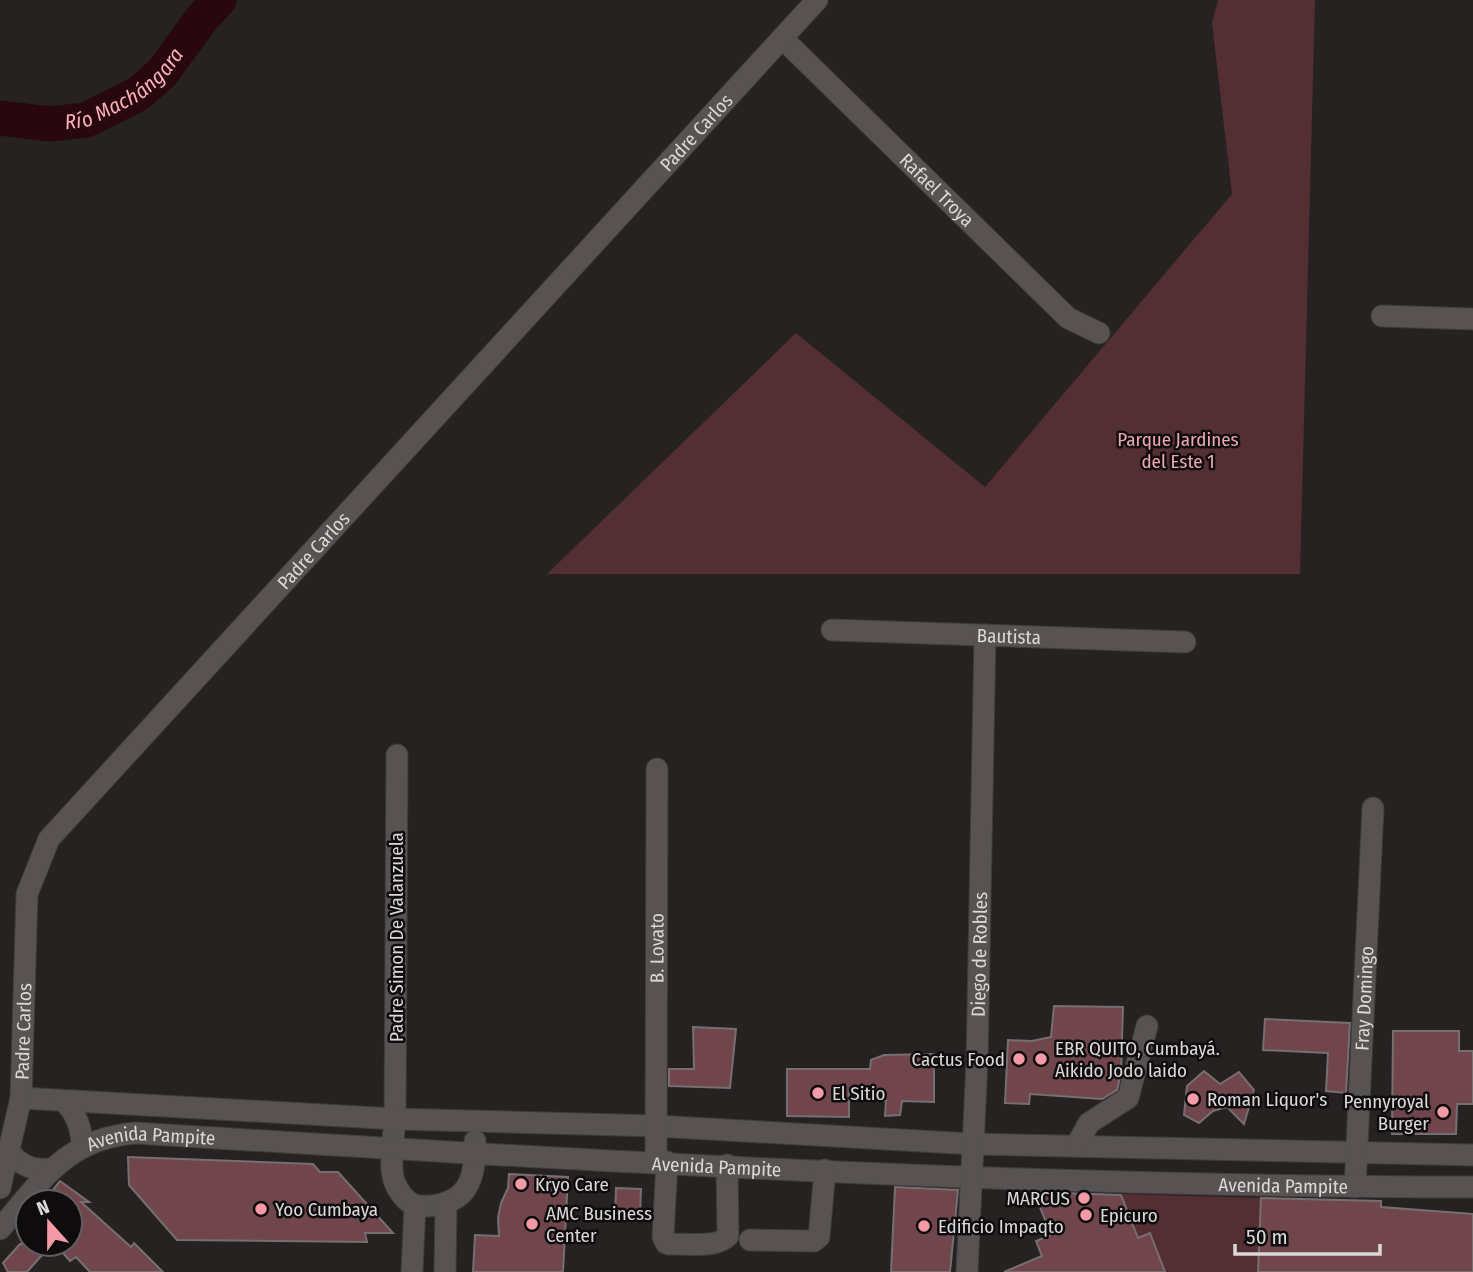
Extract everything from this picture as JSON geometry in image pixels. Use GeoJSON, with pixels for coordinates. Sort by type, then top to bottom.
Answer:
{"type":"FeatureCollection","features":[{"type":"Feature","properties":{"kind":"street","name":"Padre Carlos"},"geometry":{"type":"LineString","coordinates":[[0,1188],[21,1098],[27,894],[48,839],[817,0]]}},
{"type":"Feature","properties":{"kind":"street","name":"Rafael Troya"},"geometry":{"type":"LineString","coordinates":[[782,38],[1068,318],[1099,333]]}},
{"type":"Feature","properties":{"kind":"street"},"geometry":{"type":"LineString","coordinates":[[1382,316],[1473,319]]}},
{"type":"Feature","properties":{"kind":"street","name":"Bautista"},"geometry":{"type":"LineString","coordinates":[[832,630],[1185,642]]}},
{"type":"Feature","properties":{"kind":"street","name":"Diego de Robles"},"geometry":{"type":"LineString","coordinates":[[967,1272],[977,1048],[985,635]]}},
{"type":"Feature","properties":{"kind":"street","name":"Padre Simon De Valanzuela"},"geometry":{"type":"LineString","coordinates":[[397,755],[394,1181],[402,1194],[415,1205]]}},
{"type":"Feature","properties":{"kind":"street","name":"B. Lovato"},"geometry":{"type":"LineString","coordinates":[[657,769],[656,1126],[661,1162],[663,1237],[666,1243],[714,1243],[724,1241],[729,1236],[727,1165]]}},
{"type":"Feature","properties":{"kind":"street","name":"Fray Domingo"},"geometry":{"type":"LineString","coordinates":[[1355,1187],[1374,808]]}},
{"type":"Feature","properties":{"kind":"street"},"geometry":{"type":"LineString","coordinates":[[1076,1146],[1089,1123],[1128,1098],[1147,1026]]}},
{"type":"Feature","properties":{"kind":"street","name":"Avenida Pampite"},"geometry":{"type":"LineString","coordinates":[[21,1098],[395,1119],[656,1126],[973,1144],[1473,1155]]}},
{"type":"Feature","properties":{"kind":"street"},"geometry":{"type":"LineString","coordinates":[[64,1101],[71,1108],[80,1127],[82,1147]]}},
{"type":"Feature","properties":{"kind":"street"},"geometry":{"type":"LineString","coordinates":[[412,1272],[415,1205],[446,1203],[467,1188],[475,1153],[474,1121]]}},
{"type":"Feature","properties":{"kind":"street","name":"Avenida Pampite"},"geometry":{"type":"LineString","coordinates":[[0,1229],[50,1170],[82,1147],[113,1135],[136,1133],[393,1149],[971,1177],[1355,1187],[1473,1187]]}},
{"type":"Feature","properties":{"kind":"street"},"geometry":{"type":"LineString","coordinates":[[8,1150],[22,1164],[50,1170]]}},
{"type":"Feature","properties":{"kind":"street"},"geometry":{"type":"LineString","coordinates":[[750,1240],[814,1241],[819,1237],[825,1170]]}},
{"type":"Feature","properties":{"kind":"street"},"geometry":{"type":"LineString","coordinates":[[445,1272],[446,1203]]}},
{"type":"Feature","properties":{"kind":"green space","name":"Parque Jardines del Este 1"},"geometry":{"type":"Polygon","coordinates":[[[1218,0],[1315,0],[1300,574],[547,574],[796,333],[985,487],[1232,194],[1212,23],[1218,0]]]}},
{"type":"Feature","properties":{"kind":"green space"},"geometry":{"type":"Polygon","coordinates":[[[1121,1194],[1261,1198],[1258,1272],[1165,1272],[1150,1233],[1138,1238],[1121,1194]]]}},
{"type":"Feature","properties":{"kind":"building"},"geometry":{"type":"Polygon","coordinates":[[[1054,1006],[1123,1007],[1121,1074],[1117,1090],[1102,1099],[1030,1094],[1029,1104],[1005,1103],[1008,1040],[1032,1041],[1051,1037],[1054,1006]]]}},
{"type":"Feature","properties":{"kind":"building"},"geometry":{"type":"Polygon","coordinates":[[[1265,1019],[1350,1023],[1346,1093],[1326,1091],[1328,1053],[1263,1050],[1265,1019]]]}},
{"type":"Feature","properties":{"kind":"building"},"geometry":{"type":"Polygon","coordinates":[[[693,1027],[736,1029],[730,1088],[669,1086],[669,1069],[694,1069],[693,1027]]]}},
{"type":"Feature","properties":{"kind":"building"},"geometry":{"type":"Polygon","coordinates":[[[1393,1031],[1459,1031],[1459,1051],[1473,1051],[1473,1104],[1457,1104],[1456,1134],[1392,1134],[1393,1031]]]}},
{"type":"Feature","properties":{"kind":"building"},"geometry":{"type":"Polygon","coordinates":[[[934,1054],[934,1102],[902,1101],[900,1115],[885,1116],[886,1101],[849,1090],[849,1117],[787,1116],[787,1069],[870,1069],[871,1060],[884,1055],[934,1054]]]}},
{"type":"Feature","properties":{"kind":"building"},"geometry":{"type":"Polygon","coordinates":[[[1204,1071],[1220,1084],[1239,1072],[1254,1090],[1244,1124],[1227,1107],[1213,1111],[1199,1123],[1184,1115],[1187,1086],[1204,1071]]]}},
{"type":"Feature","properties":{"kind":"building","name":"Yoo Cumbaya"},"geometry":{"type":"Polygon","coordinates":[[[128,1157],[313,1164],[320,1172],[338,1172],[393,1233],[365,1233],[367,1242],[177,1240],[129,1185],[128,1157]]]}},
{"type":"Feature","properties":{"kind":"building","name":"AMC Business Center"},"geometry":{"type":"Polygon","coordinates":[[[509,1174],[568,1177],[563,1272],[473,1272],[475,1235],[499,1236],[498,1218],[508,1188],[509,1174]]]}},
{"type":"Feature","properties":{"kind":"building"},"geometry":{"type":"Polygon","coordinates":[[[60,1181],[70,1188],[54,1188],[60,1181]]]}},
{"type":"Feature","properties":{"kind":"building","name":"Edificio Impaqto"},"geometry":{"type":"Polygon","coordinates":[[[895,1187],[958,1190],[950,1272],[891,1272],[895,1187]]]}},
{"type":"Feature","properties":{"kind":"building"},"geometry":{"type":"Polygon","coordinates":[[[616,1188],[641,1189],[640,1215],[615,1214],[616,1188]]]}},
{"type":"Feature","properties":{"kind":"building","name":"Epicuro"},"geometry":{"type":"Polygon","coordinates":[[[1034,1192],[1121,1195],[1138,1238],[1150,1233],[1165,1272],[1004,1272],[1042,1256],[1036,1241],[1051,1235],[1034,1192]]]}},
{"type":"Feature","properties":{"kind":"building"},"geometry":{"type":"Polygon","coordinates":[[[1261,1198],[1381,1201],[1381,1207],[1473,1214],[1473,1272],[1258,1272],[1261,1198]]]}},
{"type":"Feature","properties":{"kind":"building"},"geometry":{"type":"Polygon","coordinates":[[[84,1205],[131,1247],[134,1243],[163,1272],[90,1272],[77,1258],[84,1258],[84,1205]]]}},
{"type":"Feature","properties":{"kind":"building"},"geometry":{"type":"Polygon","coordinates":[[[14,1251],[14,1258],[40,1258],[27,1272],[8,1272],[3,1263],[14,1251]]]}},
{"type":"Feature","properties":{"kind":"waterway","name":"Río Machángara"},"geometry":{"type":"LineString","coordinates":[[0,118],[50,124],[86,120],[138,94],[162,73],[203,17],[219,0]]}},
{"type":"Feature","properties":{"kind":"place","name":"Cactus Food"},"geometry":{"type":"Point","coordinates":[1019,1059]}},
{"type":"Feature","properties":{"kind":"place","name":"EBR QUITO, Cumbayá. Aikido Jodo laido"},"geometry":{"type":"Point","coordinates":[1041,1059]}},
{"type":"Feature","properties":{"kind":"place","name":"El Sitio"},"geometry":{"type":"Point","coordinates":[818,1093]}},
{"type":"Feature","properties":{"kind":"place","name":"Roman Liquor's"},"geometry":{"type":"Point","coordinates":[1193,1099]}},
{"type":"Feature","properties":{"kind":"place","name":"Pennyroyal Burger"},"geometry":{"type":"Point","coordinates":[1443,1112]}},
{"type":"Feature","properties":{"kind":"place","name":"Kryo Care"},"geometry":{"type":"Point","coordinates":[521,1184]}},
{"type":"Feature","properties":{"kind":"place","name":"MARCUS"},"geometry":{"type":"Point","coordinates":[1084,1198]}},
{"type":"Feature","properties":{"kind":"place","name":"Yoo Cumbaya"},"geometry":{"type":"Point","coordinates":[261,1209]}},
{"type":"Feature","properties":{"kind":"place","name":"Epicuro"},"geometry":{"type":"Point","coordinates":[1086,1215]}},
{"type":"Feature","properties":{"kind":"place","name":"AMC Business Center"},"geometry":{"type":"Point","coordinates":[532,1224]}},
{"type":"Feature","properties":{"kind":"place","name":"Edificio Impaqto"},"geometry":{"type":"Point","coordinates":[924,1226]}}]}
